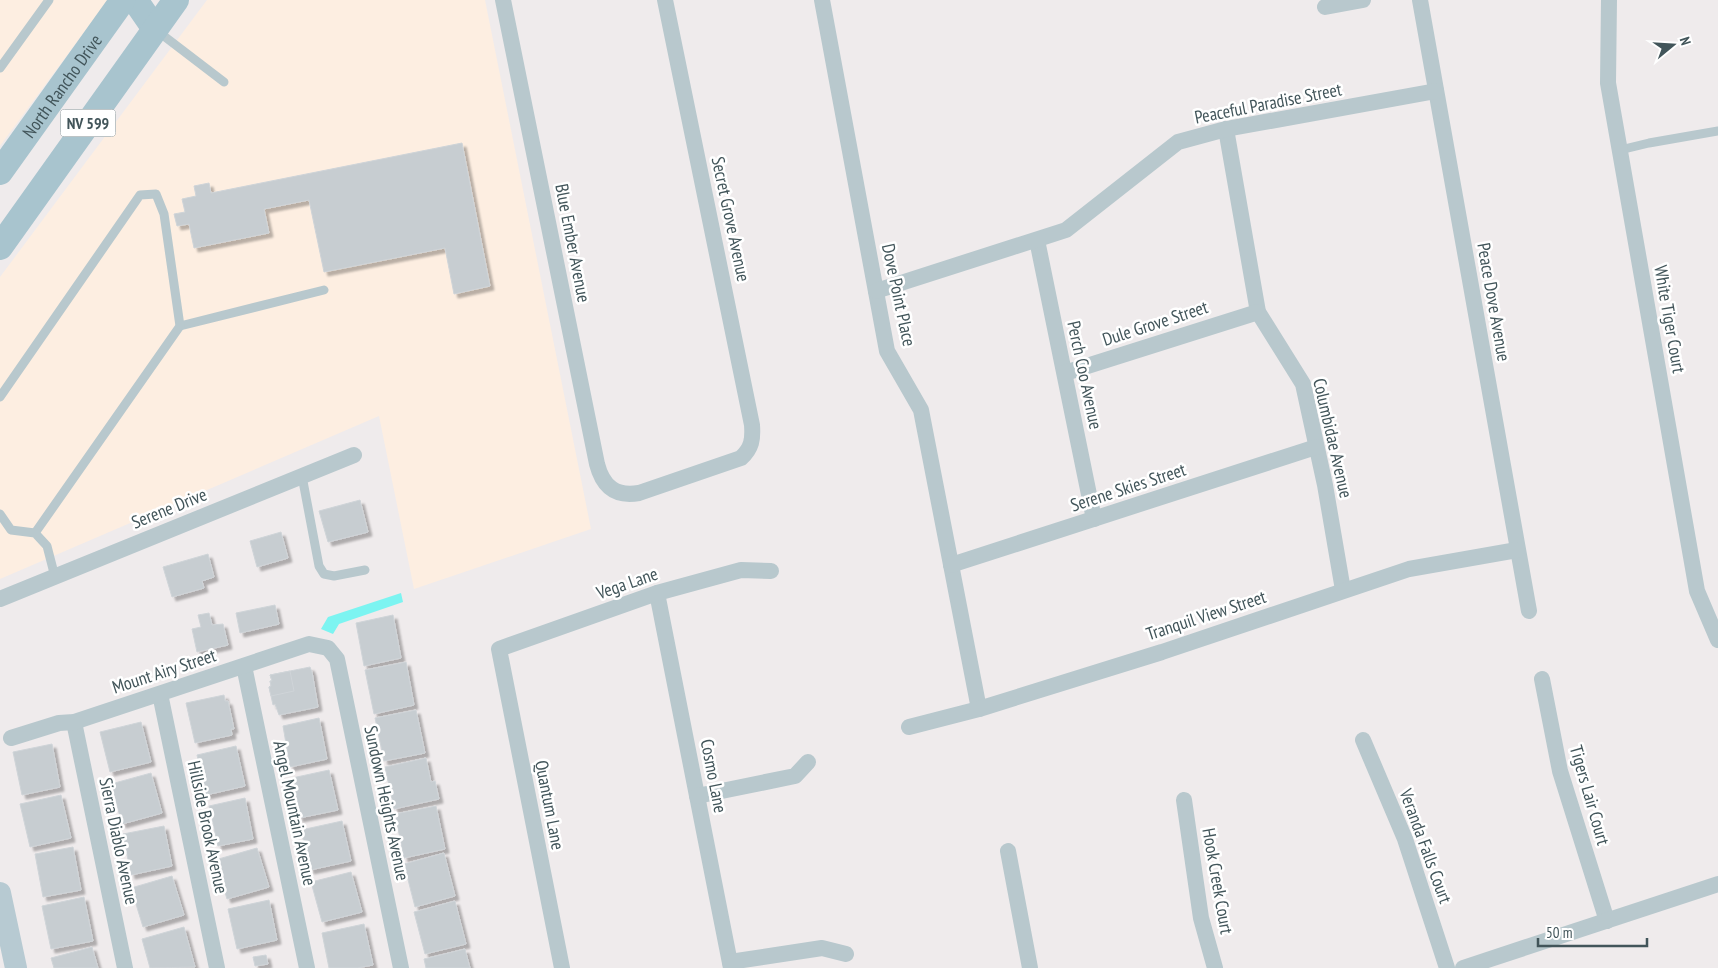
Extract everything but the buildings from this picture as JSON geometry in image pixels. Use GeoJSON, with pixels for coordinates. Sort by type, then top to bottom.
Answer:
{"type":"FeatureCollection","features":[{"type":"Feature","properties":{"kind":"main road","name":"North Rancho Drive"},"geometry":{"type":"LineString","coordinates":[[0,172],[123,0]]}},
{"type":"Feature","properties":{"kind":"main road"},"geometry":{"type":"LineString","coordinates":[[135,0],[155,29]]}},
{"type":"Feature","properties":{"kind":"main road","name":"NV 599"},"geometry":{"type":"LineString","coordinates":[[0,247],[176,0]]}},
{"type":"Feature","properties":{"kind":"main road"},"geometry":{"type":"LineString","coordinates":[[0,893],[16,968]]}},
{"type":"Feature","properties":{"kind":"street","name":"Blue Ember Avenue"},"geometry":{"type":"LineString","coordinates":[[503,0],[600,476],[613,490],[630,494],[639,493],[732,462],[741,458],[751,445]]}},
{"type":"Feature","properties":{"kind":"street","name":"Secret Grove Avenue"},"geometry":{"type":"LineString","coordinates":[[665,0],[752,425],[751,445]]}},
{"type":"Feature","properties":{"kind":"street","name":"Dove Point Place"},"geometry":{"type":"LineString","coordinates":[[822,0],[887,351],[921,410],[979,709]]}},
{"type":"Feature","properties":{"kind":"street"},"geometry":{"type":"LineString","coordinates":[[1325,7],[1363,0]]}},
{"type":"Feature","properties":{"kind":"street","name":"Peace Dove Avenue"},"geometry":{"type":"LineString","coordinates":[[1420,0],[1529,611]]}},
{"type":"Feature","properties":{"kind":"street","name":"White Tiger Court"},"geometry":{"type":"LineString","coordinates":[[1610,0],[1608,83],[1697,591],[1718,640]]}},
{"type":"Feature","properties":{"kind":"street","name":"Peaceful Paradise Street"},"geometry":{"type":"LineString","coordinates":[[876,291],[1066,230],[1178,142],[1226,129],[1436,91]]}},
{"type":"Feature","properties":{"kind":"street","name":"Columbidae Avenue"},"geometry":{"type":"LineString","coordinates":[[1226,129],[1258,312],[1303,384],[1343,590]]}},
{"type":"Feature","properties":{"kind":"street","name":"Perch Coo Avenue"},"geometry":{"type":"LineString","coordinates":[[1037,240],[1094,519]]}},
{"type":"Feature","properties":{"kind":"street","name":"Dule Grove Street"},"geometry":{"type":"LineString","coordinates":[[1065,373],[1258,312]]}},
{"type":"Feature","properties":{"kind":"street","name":"Serene Skies Street"},"geometry":{"type":"LineString","coordinates":[[951,565],[1316,447]]}},
{"type":"Feature","properties":{"kind":"street","name":"Serene Drive"},"geometry":{"type":"LineString","coordinates":[[0,599],[354,455]]}},
{"type":"Feature","properties":{"kind":"street","name":"Tranquil View Street"},"geometry":{"type":"LineString","coordinates":[[909,728],[979,709],[1162,652],[1409,569],[1517,550]]}},
{"type":"Feature","properties":{"kind":"street","name":"Vega Lane"},"geometry":{"type":"LineString","coordinates":[[499,649],[657,593],[741,570],[771,572]]}},
{"type":"Feature","properties":{"kind":"street","name":"Cosmo Lane"},"geometry":{"type":"LineString","coordinates":[[657,593],[731,965]]}},
{"type":"Feature","properties":{"kind":"street","name":"Mount Airy Street"},"geometry":{"type":"LineString","coordinates":[[11,738],[59,723],[74,722],[309,644],[328,648]]}},
{"type":"Feature","properties":{"kind":"street","name":"Sundown Heights Avenue"},"geometry":{"type":"LineString","coordinates":[[328,648],[337,659],[401,968]]}},
{"type":"Feature","properties":{"kind":"street","name":"Quantum Lane"},"geometry":{"type":"LineString","coordinates":[[499,649],[562,968]]}},
{"type":"Feature","properties":{"kind":"street","name":"Angel Mountain Avenue"},"geometry":{"type":"LineString","coordinates":[[244,666],[307,968]]}},
{"type":"Feature","properties":{"kind":"street","name":"Tigers Lair Court"},"geometry":{"type":"LineString","coordinates":[[1542,679],[1560,771],[1607,921]]}},
{"type":"Feature","properties":{"kind":"street","name":"Hillside Brook Avenue"},"geometry":{"type":"LineString","coordinates":[[160,694],[217,968]]}},
{"type":"Feature","properties":{"kind":"street","name":"Sierra Diablo Avenue"},"geometry":{"type":"LineString","coordinates":[[74,722],[124,968]]}},
{"type":"Feature","properties":{"kind":"street","name":"Veranda Falls Court"},"geometry":{"type":"LineString","coordinates":[[1363,740],[1405,839],[1447,968]]}},
{"type":"Feature","properties":{"kind":"street"},"geometry":{"type":"LineString","coordinates":[[697,796],[795,776],[808,762]]}},
{"type":"Feature","properties":{"kind":"street","name":"Hook Creek Court"},"geometry":{"type":"LineString","coordinates":[[1184,800],[1200,918],[1215,968]]}},
{"type":"Feature","properties":{"kind":"street"},"geometry":{"type":"LineString","coordinates":[[1008,851],[1030,968]]}},
{"type":"Feature","properties":{"kind":"street"},"geometry":{"type":"LineString","coordinates":[[1463,968],[1718,884]]}},
{"type":"Feature","properties":{"kind":"street"},"geometry":{"type":"LineString","coordinates":[[731,965],[822,948],[846,954]]}},
{"type":"Feature","properties":{"kind":"lane"},"geometry":{"type":"LineString","coordinates":[[0,68],[49,0]]}},
{"type":"Feature","properties":{"kind":"lane"},"geometry":{"type":"LineString","coordinates":[[155,29],[224,82]]}},
{"type":"Feature","properties":{"kind":"lane"},"geometry":{"type":"LineString","coordinates":[[1620,150],[1718,131]]}},
{"type":"Feature","properties":{"kind":"lane"},"geometry":{"type":"LineString","coordinates":[[0,398],[140,195],[156,194],[164,214],[180,326]]}},
{"type":"Feature","properties":{"kind":"lane"},"geometry":{"type":"LineString","coordinates":[[36,533],[180,326],[324,290]]}},
{"type":"Feature","properties":{"kind":"lane"},"geometry":{"type":"LineString","coordinates":[[302,476],[319,566],[324,574],[334,576],[365,570]]}},
{"type":"Feature","properties":{"kind":"lane"},"geometry":{"type":"LineString","coordinates":[[0,514],[12,530],[36,533],[47,546],[55,577]]}},
{"type":"Feature","properties":{"kind":"shaded area"},"geometry":{"type":"Polygon","coordinates":[[[0,0],[108,0],[0,146],[0,0]]]}},
{"type":"Feature","properties":{"kind":"shaded area"},"geometry":{"type":"Polygon","coordinates":[[[207,0],[485,0],[591,529],[414,589],[379,416],[0,579],[0,277],[207,0]]]}},
{"type":"Feature","properties":{"kind":"water"},"geometry":{"type":"Polygon","coordinates":[[[401,593],[403,602],[339,624],[333,634],[321,629],[328,617],[401,593]]]}}]}
